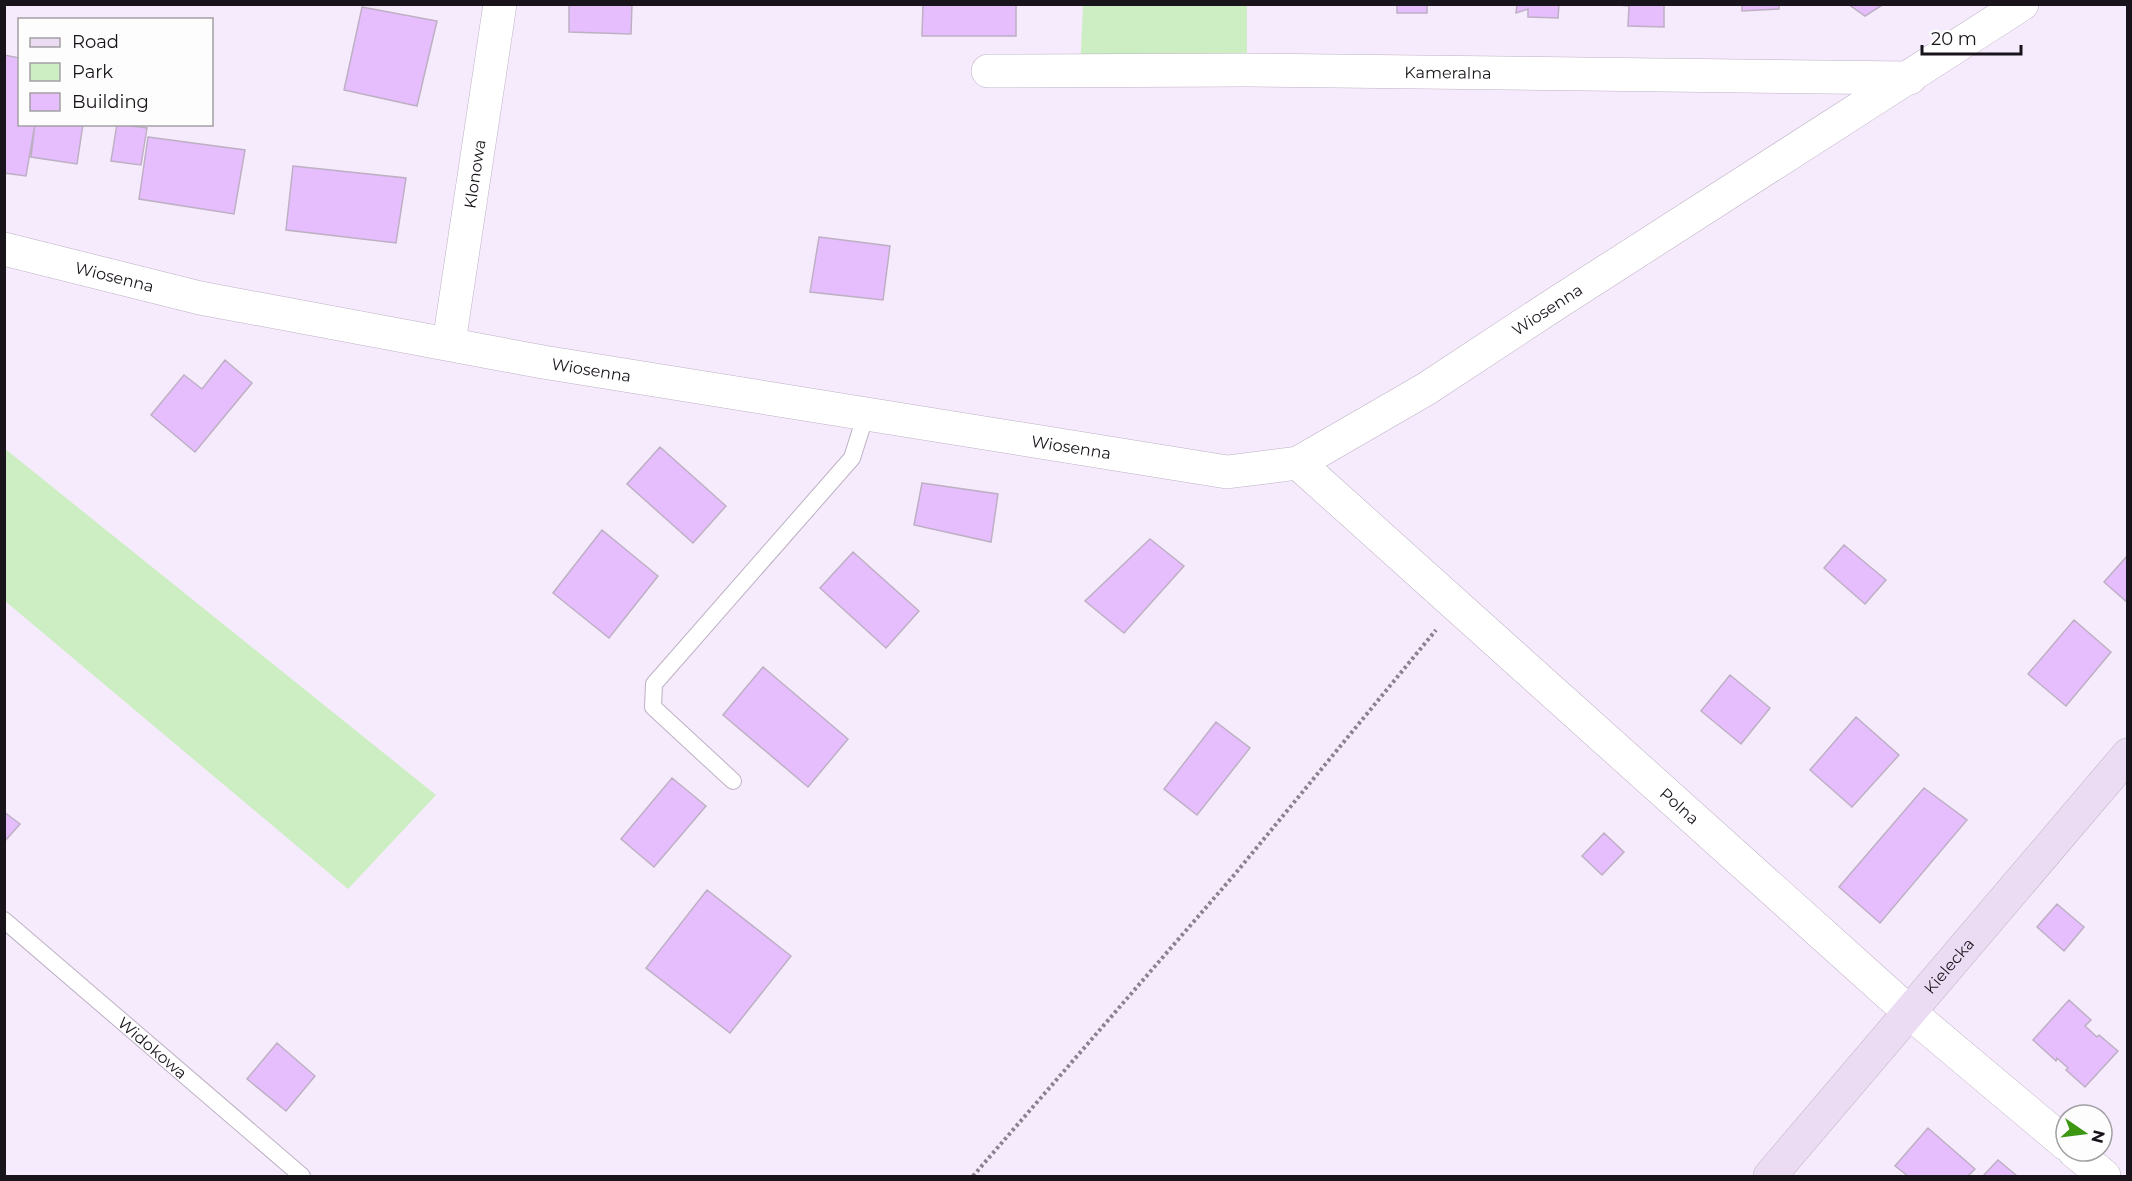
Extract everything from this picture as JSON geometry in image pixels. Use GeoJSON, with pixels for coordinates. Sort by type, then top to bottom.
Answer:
{"type":"FeatureCollection","features":[{"type":"Feature","properties":{"kind":"street","name":"Klonowa"},"geometry":{"type":"LineString","coordinates":[[449,343],[501,4]]}},
{"type":"Feature","properties":{"kind":"street","name":"Wiosenna"},"geometry":{"type":"LineString","coordinates":[[4,249],[200,298],[543,362],[1227,472],[1298,463],[1426,389],[2022,4]]}},
{"type":"Feature","properties":{"kind":"street","name":"Kameralna"},"geometry":{"type":"LineString","coordinates":[[988,71],[1259,70],[1910,78]]}},
{"type":"Feature","properties":{"kind":"street","name":"Polna"},"geometry":{"type":"LineString","coordinates":[[1298,463],[1909,1011],[2054,1134]]}},
{"type":"Feature","properties":{"kind":"street","name":"Kielecka"},"geometry":{"type":"LineString","coordinates":[[1770,1176],[2127,755]]}},
{"type":"Feature","properties":{"kind":"street"},"geometry":{"type":"LineString","coordinates":[[2088,1163],[2104,1176]]}},
{"type":"Feature","properties":{"kind":"lane"},"geometry":{"type":"LineString","coordinates":[[733,781],[652,707],[654,684],[852,458],[866,414]]}},
{"type":"Feature","properties":{"kind":"lane","name":"Widokowa"},"geometry":{"type":"LineString","coordinates":[[4,920],[302,1176]]}},
{"type":"Feature","properties":{"kind":"path"},"geometry":{"type":"LineString","coordinates":[[973,1176],[1235,874],[1457,605]]}},
{"type":"Feature","properties":{"kind":"green space"},"geometry":{"type":"Polygon","coordinates":[[[1083,5],[1247,5],[1247,57],[1080,71],[1083,5]]]}},
{"type":"Feature","properties":{"kind":"green space"},"geometry":{"type":"Polygon","coordinates":[[[4,448],[436,795],[348,889],[5,601],[4,448]]]}},
{"type":"Feature","properties":{"kind":"building"},"geometry":{"type":"Polygon","coordinates":[[[569,4],[632,4],[631,34],[569,32],[569,4]]]}},
{"type":"Feature","properties":{"kind":"building"},"geometry":{"type":"Polygon","coordinates":[[[923,4],[1016,4],[1016,36],[922,36],[923,4]]]}},
{"type":"Feature","properties":{"kind":"building"},"geometry":{"type":"Polygon","coordinates":[[[1397,4],[1427,4],[1427,13],[1397,13],[1397,4]]]}},
{"type":"Feature","properties":{"kind":"building"},"geometry":{"type":"Polygon","coordinates":[[[1517,4],[1559,4],[1558,18],[1528,17],[1528,9],[1516,13],[1517,4]]]}},
{"type":"Feature","properties":{"kind":"building"},"geometry":{"type":"Polygon","coordinates":[[[1607,4],[1664,4],[1664,27],[1628,26],[1629,6],[1607,4]]]}},
{"type":"Feature","properties":{"kind":"building"},"geometry":{"type":"Polygon","coordinates":[[[1742,4],[1779,4],[1779,9],[1742,11],[1742,4]]]}},
{"type":"Feature","properties":{"kind":"building"},"geometry":{"type":"Polygon","coordinates":[[[1848,4],[1884,4],[1865,16],[1848,4]]]}},
{"type":"Feature","properties":{"kind":"building"},"geometry":{"type":"Polygon","coordinates":[[[362,7],[437,21],[417,106],[344,90],[362,7]]]}},
{"type":"Feature","properties":{"kind":"building"},"geometry":{"type":"Polygon","coordinates":[[[4,55],[18,58],[18,126],[35,126],[26,176],[4,173],[4,55]]]}},
{"type":"Feature","properties":{"kind":"building"},"geometry":{"type":"Polygon","coordinates":[[[35,126],[83,126],[77,164],[31,157],[35,126]]]}},
{"type":"Feature","properties":{"kind":"building"},"geometry":{"type":"Polygon","coordinates":[[[117,126],[147,128],[141,165],[111,161],[117,126]]]}},
{"type":"Feature","properties":{"kind":"building"},"geometry":{"type":"Polygon","coordinates":[[[148,137],[245,150],[234,214],[139,199],[148,137]]]}},
{"type":"Feature","properties":{"kind":"building"},"geometry":{"type":"Polygon","coordinates":[[[293,166],[406,178],[396,243],[286,230],[293,166]]]}},
{"type":"Feature","properties":{"kind":"building"},"geometry":{"type":"Polygon","coordinates":[[[819,237],[890,246],[883,300],[810,292],[819,237]]]}},
{"type":"Feature","properties":{"kind":"building"},"geometry":{"type":"Polygon","coordinates":[[[225,360],[252,383],[195,452],[151,415],[184,375],[202,389],[225,360]]]}},
{"type":"Feature","properties":{"kind":"building"},"geometry":{"type":"Polygon","coordinates":[[[660,447],[726,506],[693,543],[627,484],[660,447]]]}},
{"type":"Feature","properties":{"kind":"building"},"geometry":{"type":"Polygon","coordinates":[[[922,483],[998,494],[991,542],[914,525],[922,483]]]}},
{"type":"Feature","properties":{"kind":"building"},"geometry":{"type":"Polygon","coordinates":[[[602,530],[658,576],[609,638],[553,593],[602,530]]]}},
{"type":"Feature","properties":{"kind":"building"},"geometry":{"type":"Polygon","coordinates":[[[1150,539],[1184,566],[1124,633],[1085,601],[1150,539]]]}},
{"type":"Feature","properties":{"kind":"building"},"geometry":{"type":"Polygon","coordinates":[[[1844,545],[1886,580],[1865,604],[1824,568],[1844,545]]]}},
{"type":"Feature","properties":{"kind":"building"},"geometry":{"type":"Polygon","coordinates":[[[853,552],[919,611],[886,648],[820,588],[853,552]]]}},
{"type":"Feature","properties":{"kind":"building"},"geometry":{"type":"Polygon","coordinates":[[[2128,555],[2128,603],[2104,582],[2128,555]]]}},
{"type":"Feature","properties":{"kind":"building"},"geometry":{"type":"Polygon","coordinates":[[[2074,620],[2111,652],[2066,706],[2028,674],[2074,620]]]}},
{"type":"Feature","properties":{"kind":"building"},"geometry":{"type":"Polygon","coordinates":[[[763,667],[848,739],[808,787],[723,715],[763,667]]]}},
{"type":"Feature","properties":{"kind":"building"},"geometry":{"type":"Polygon","coordinates":[[[1730,675],[1770,708],[1741,744],[1701,711],[1730,675]]]}},
{"type":"Feature","properties":{"kind":"building"},"geometry":{"type":"Polygon","coordinates":[[[1856,717],[1899,755],[1852,807],[1810,770],[1856,717]]]}},
{"type":"Feature","properties":{"kind":"building"},"geometry":{"type":"Polygon","coordinates":[[[1216,722],[1250,748],[1197,815],[1164,789],[1216,722]]]}},
{"type":"Feature","properties":{"kind":"building"},"geometry":{"type":"Polygon","coordinates":[[[672,778],[706,806],[654,867],[621,839],[672,778]]]}},
{"type":"Feature","properties":{"kind":"building"},"geometry":{"type":"Polygon","coordinates":[[[1924,788],[1967,820],[1880,923],[1839,887],[1924,788]]]}},
{"type":"Feature","properties":{"kind":"building"},"geometry":{"type":"Polygon","coordinates":[[[4,812],[20,824],[4,842],[4,812]]]}},
{"type":"Feature","properties":{"kind":"building"},"geometry":{"type":"Polygon","coordinates":[[[1604,833],[1624,852],[1602,875],[1582,856],[1604,833]]]}},
{"type":"Feature","properties":{"kind":"building"},"geometry":{"type":"Polygon","coordinates":[[[707,890],[791,956],[730,1033],[646,968],[707,890]]]}},
{"type":"Feature","properties":{"kind":"building"},"geometry":{"type":"Polygon","coordinates":[[[2057,904],[2084,927],[2064,951],[2037,927],[2057,904]]]}},
{"type":"Feature","properties":{"kind":"building"},"geometry":{"type":"Polygon","coordinates":[[[2069,1000],[2091,1020],[2085,1026],[2118,1051],[2085,1087],[2066,1070],[2068,1068],[2057,1058],[2056,1061],[2033,1040],[2069,1000]]]}},
{"type":"Feature","properties":{"kind":"building"},"geometry":{"type":"Polygon","coordinates":[[[277,1043],[315,1076],[286,1111],[247,1079],[277,1043]]]}},
{"type":"Feature","properties":{"kind":"building"},"geometry":{"type":"Polygon","coordinates":[[[1928,1128],[1975,1169],[1968,1176],[1908,1176],[1895,1166],[1928,1128]]]}},
{"type":"Feature","properties":{"kind":"building"},"geometry":{"type":"Polygon","coordinates":[[[1998,1160],[2017,1176],[1983,1176],[1998,1160]]]}}]}
